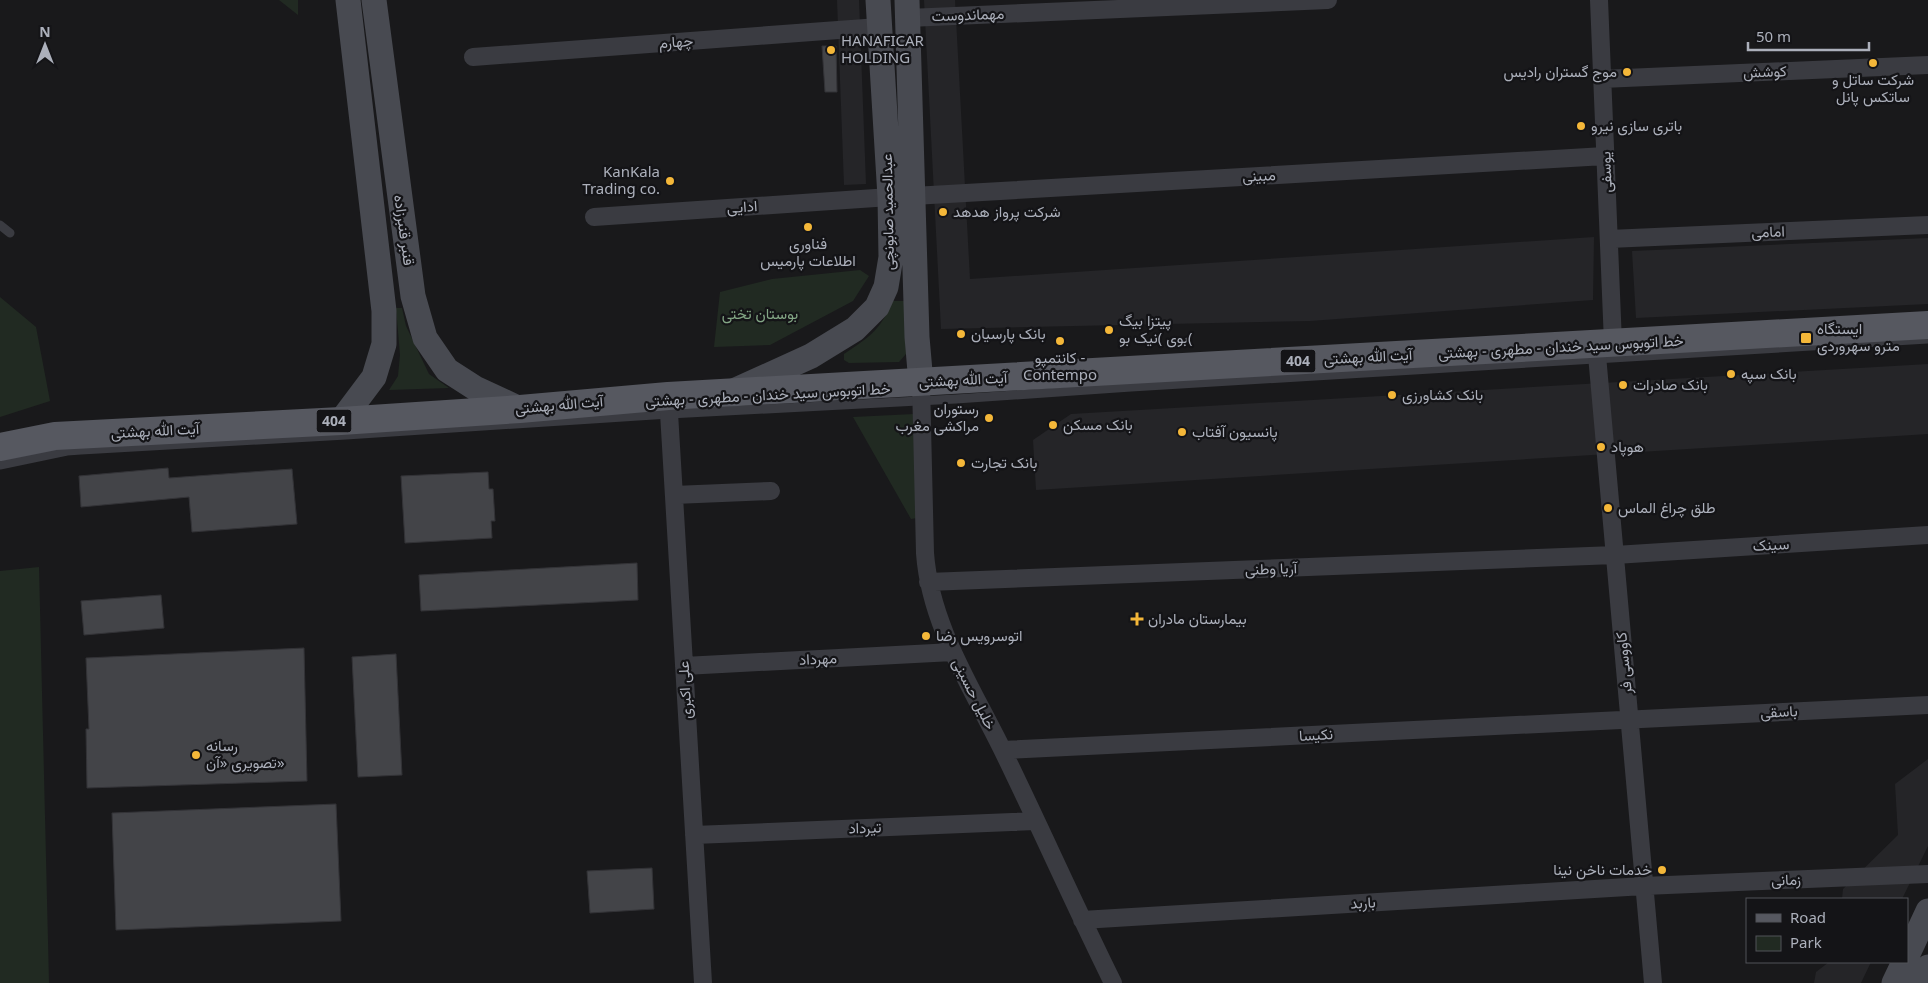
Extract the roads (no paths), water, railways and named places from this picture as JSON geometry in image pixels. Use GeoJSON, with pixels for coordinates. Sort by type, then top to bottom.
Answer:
{"type":"FeatureCollection","features":[{"type":"Feature","properties":{"kind":"main road","name":"قنبر قنبرزاده"},"geometry":{"type":"LineString","coordinates":[[341,421],[374,377],[384,344],[384,311],[348,0]]}},
{"type":"Feature","properties":{"kind":"main road","name":"قنبر قنبرزاده"},"geometry":{"type":"LineString","coordinates":[[374,0],[413,296],[425,338],[447,370],[475,388],[520,409]]}},
{"type":"Feature","properties":{"kind":"main road","name":"عبدالحمید صابونچی"},"geometry":{"type":"LineString","coordinates":[[878,0],[879,27],[901,196],[921,392]]}},
{"type":"Feature","properties":{"kind":"main road","name":"عبدالحمید صابونچی"},"geometry":{"type":"LineString","coordinates":[[727,394],[794,365],[824,349],[855,329],[874,311],[882,298],[889,278],[901,196],[907,9]]}},
{"type":"Feature","properties":{"kind":"main road","name":"آیت الله بهشتی"},"geometry":{"type":"LineString","coordinates":[[0,447],[55,436],[341,421],[520,409],[669,405],[727,394],[921,392],[1602,349],[1928,325]]}},
{"type":"Feature","properties":{"kind":"main road"},"geometry":{"type":"LineString","coordinates":[[1908,954],[1928,912]]}},
{"type":"Feature","properties":{"kind":"main road"},"geometry":{"type":"LineString","coordinates":[[1894,983],[1904,963]]}},
{"type":"Feature","properties":{"kind":"main road"},"geometry":{"type":"LineString","coordinates":[[1920,983],[1928,967]]}},
{"type":"Feature","properties":{"kind":"street","name":"مهماندوست"},"geometry":{"type":"LineString","coordinates":[[907,9],[1328,0]]}},
{"type":"Feature","properties":{"kind":"street","name":"یوسفی"},"geometry":{"type":"LineString","coordinates":[[1599,0],[1609,239],[1602,349]]}},
{"type":"Feature","properties":{"kind":"street","name":"چهارم"},"geometry":{"type":"LineString","coordinates":[[473,57],[879,27]]}},
{"type":"Feature","properties":{"kind":"street","name":"کوشش"},"geometry":{"type":"LineString","coordinates":[[1602,79],[1928,65]]}},
{"type":"Feature","properties":{"kind":"street","name":"مبینی"},"geometry":{"type":"LineString","coordinates":[[901,196],[1605,156]]}},
{"type":"Feature","properties":{"kind":"street","name":"ادایی"},"geometry":{"type":"LineString","coordinates":[[594,217],[901,196]]}},
{"type":"Feature","properties":{"kind":"street","name":"امامی"},"geometry":{"type":"LineString","coordinates":[[1609,239],[1928,225]]}},
{"type":"Feature","properties":{"kind":"street","name":"کاووسی فر"},"geometry":{"type":"LineString","coordinates":[[1602,349],[1615,555],[1653,983]]}},
{"type":"Feature","properties":{"kind":"street","name":"خلیل حسینی"},"geometry":{"type":"LineString","coordinates":[[921,392],[924,535],[928,582],[938,617],[953,652],[1003,750],[1113,983]]}},
{"type":"Feature","properties":{"kind":"street","name":"علی‌ اکبری"},"geometry":{"type":"LineString","coordinates":[[669,405],[702,983]]}},
{"type":"Feature","properties":{"kind":"street"},"geometry":{"type":"LineString","coordinates":[[674,495],[771,491]]}},
{"type":"Feature","properties":{"kind":"street","name":"سینک"},"geometry":{"type":"LineString","coordinates":[[1615,555],[1928,536]]}},
{"type":"Feature","properties":{"kind":"street","name":"آریا وطنی"},"geometry":{"type":"LineString","coordinates":[[928,582],[1615,555]]}},
{"type":"Feature","properties":{"kind":"street","name":"مهرداد"},"geometry":{"type":"LineString","coordinates":[[684,666],[953,652]]}},
{"type":"Feature","properties":{"kind":"street","name":"باسقی"},"geometry":{"type":"LineString","coordinates":[[1629,719],[1928,705]]}},
{"type":"Feature","properties":{"kind":"street","name":"نکیسا"},"geometry":{"type":"LineString","coordinates":[[1003,750],[1629,719]]}},
{"type":"Feature","properties":{"kind":"street","name":"تیرداد"},"geometry":{"type":"LineString","coordinates":[[694,835],[1036,822]]}},
{"type":"Feature","properties":{"kind":"street","name":"زمانی"},"geometry":{"type":"LineString","coordinates":[[1644,886],[1928,874]]}},
{"type":"Feature","properties":{"kind":"street","name":"باربد"},"geometry":{"type":"LineString","coordinates":[[1082,920],[1644,886]]}},
{"type":"Feature","properties":{"kind":"lane"},"geometry":{"type":"LineString","coordinates":[[0,225],[10,233]]}},
{"type":"Feature","properties":{"kind":"lane","name":"خط اتوبوس سید خندان - مطهری - بهشتی"},"geometry":{"type":"LineString","coordinates":[[1602,349],[1928,339]]}},
{"type":"Feature","properties":{"kind":"lane","name":"خط اتوبوس سید خندان - مطهری - بهشتی"},"geometry":{"type":"LineString","coordinates":[[0,465],[67,451],[346,435],[669,405],[921,392]]}},
{"type":"Feature","properties":{"kind":"place","name":"HANAFICAR HOLDING"},"geometry":{"type":"Point","coordinates":[831,50]}},
{"type":"Feature","properties":{"kind":"place","name":"شرکت ساتل و ساتکس پانل"},"geometry":{"type":"Point","coordinates":[1873,63]}},
{"type":"Feature","properties":{"kind":"place","name":"موج گستران رادیس"},"geometry":{"type":"Point","coordinates":[1627,72]}},
{"type":"Feature","properties":{"kind":"place","name":"باتری سازی نیرو"},"geometry":{"type":"Point","coordinates":[1581,126]}},
{"type":"Feature","properties":{"kind":"place","name":"KanKala Trading co."},"geometry":{"type":"Point","coordinates":[670,181]}},
{"type":"Feature","properties":{"kind":"place","name":"شرکت پرواز هدهد"},"geometry":{"type":"Point","coordinates":[943,212]}},
{"type":"Feature","properties":{"kind":"place","name":"فناوری اطلاعات پارمیس"},"geometry":{"type":"Point","coordinates":[808,227]}},
{"type":"Feature","properties":{"kind":"place","name":"پیتزا بیگ بوی )نیک بو("},"geometry":{"type":"Point","coordinates":[1109,330]}},
{"type":"Feature","properties":{"kind":"place","name":"بانک پارسیان"},"geometry":{"type":"Point","coordinates":[961,334]}},
{"type":"Feature","properties":{"kind":"place","name":"ایستگاه مترو سهروردی"},"geometry":{"type":"Point","coordinates":[1806,338]}},
{"type":"Feature","properties":{"kind":"place","name":"کانتمپو - Contempo"},"geometry":{"type":"Point","coordinates":[1060,341]}},
{"type":"Feature","properties":{"kind":"place","name":"بانک سپه"},"geometry":{"type":"Point","coordinates":[1731,374]}},
{"type":"Feature","properties":{"kind":"place","name":"بانک صادرات"},"geometry":{"type":"Point","coordinates":[1623,385]}},
{"type":"Feature","properties":{"kind":"place","name":"بانک کشاورزی"},"geometry":{"type":"Point","coordinates":[1392,395]}},
{"type":"Feature","properties":{"kind":"place","name":"رستوران مراکشی مغرب"},"geometry":{"type":"Point","coordinates":[989,418]}},
{"type":"Feature","properties":{"kind":"place","name":"بانک مسکن"},"geometry":{"type":"Point","coordinates":[1053,425]}},
{"type":"Feature","properties":{"kind":"place","name":"پانسیون آفتاب"},"geometry":{"type":"Point","coordinates":[1182,432]}},
{"type":"Feature","properties":{"kind":"place","name":"هوپاد"},"geometry":{"type":"Point","coordinates":[1601,447]}},
{"type":"Feature","properties":{"kind":"place","name":"بانک تجارت"},"geometry":{"type":"Point","coordinates":[961,463]}},
{"type":"Feature","properties":{"kind":"place","name":"طلق چراغ الماس"},"geometry":{"type":"Point","coordinates":[1608,508]}},
{"type":"Feature","properties":{"kind":"place","name":"بیمارستان مادران"},"geometry":{"type":"Point","coordinates":[1137,619]}},
{"type":"Feature","properties":{"kind":"place","name":"اتوسرویس رضا"},"geometry":{"type":"Point","coordinates":[926,636]}},
{"type":"Feature","properties":{"kind":"place","name":"رسانه تصویری «آن»"},"geometry":{"type":"Point","coordinates":[196,755]}},
{"type":"Feature","properties":{"kind":"place","name":"خدمات ناخن نینا"},"geometry":{"type":"Point","coordinates":[1662,870]}},
{"type":"Feature","properties":{"kind":"park label","name":"بوستان تختی"},"geometry":{"type":"Point","coordinates":[760,314]}}]}
